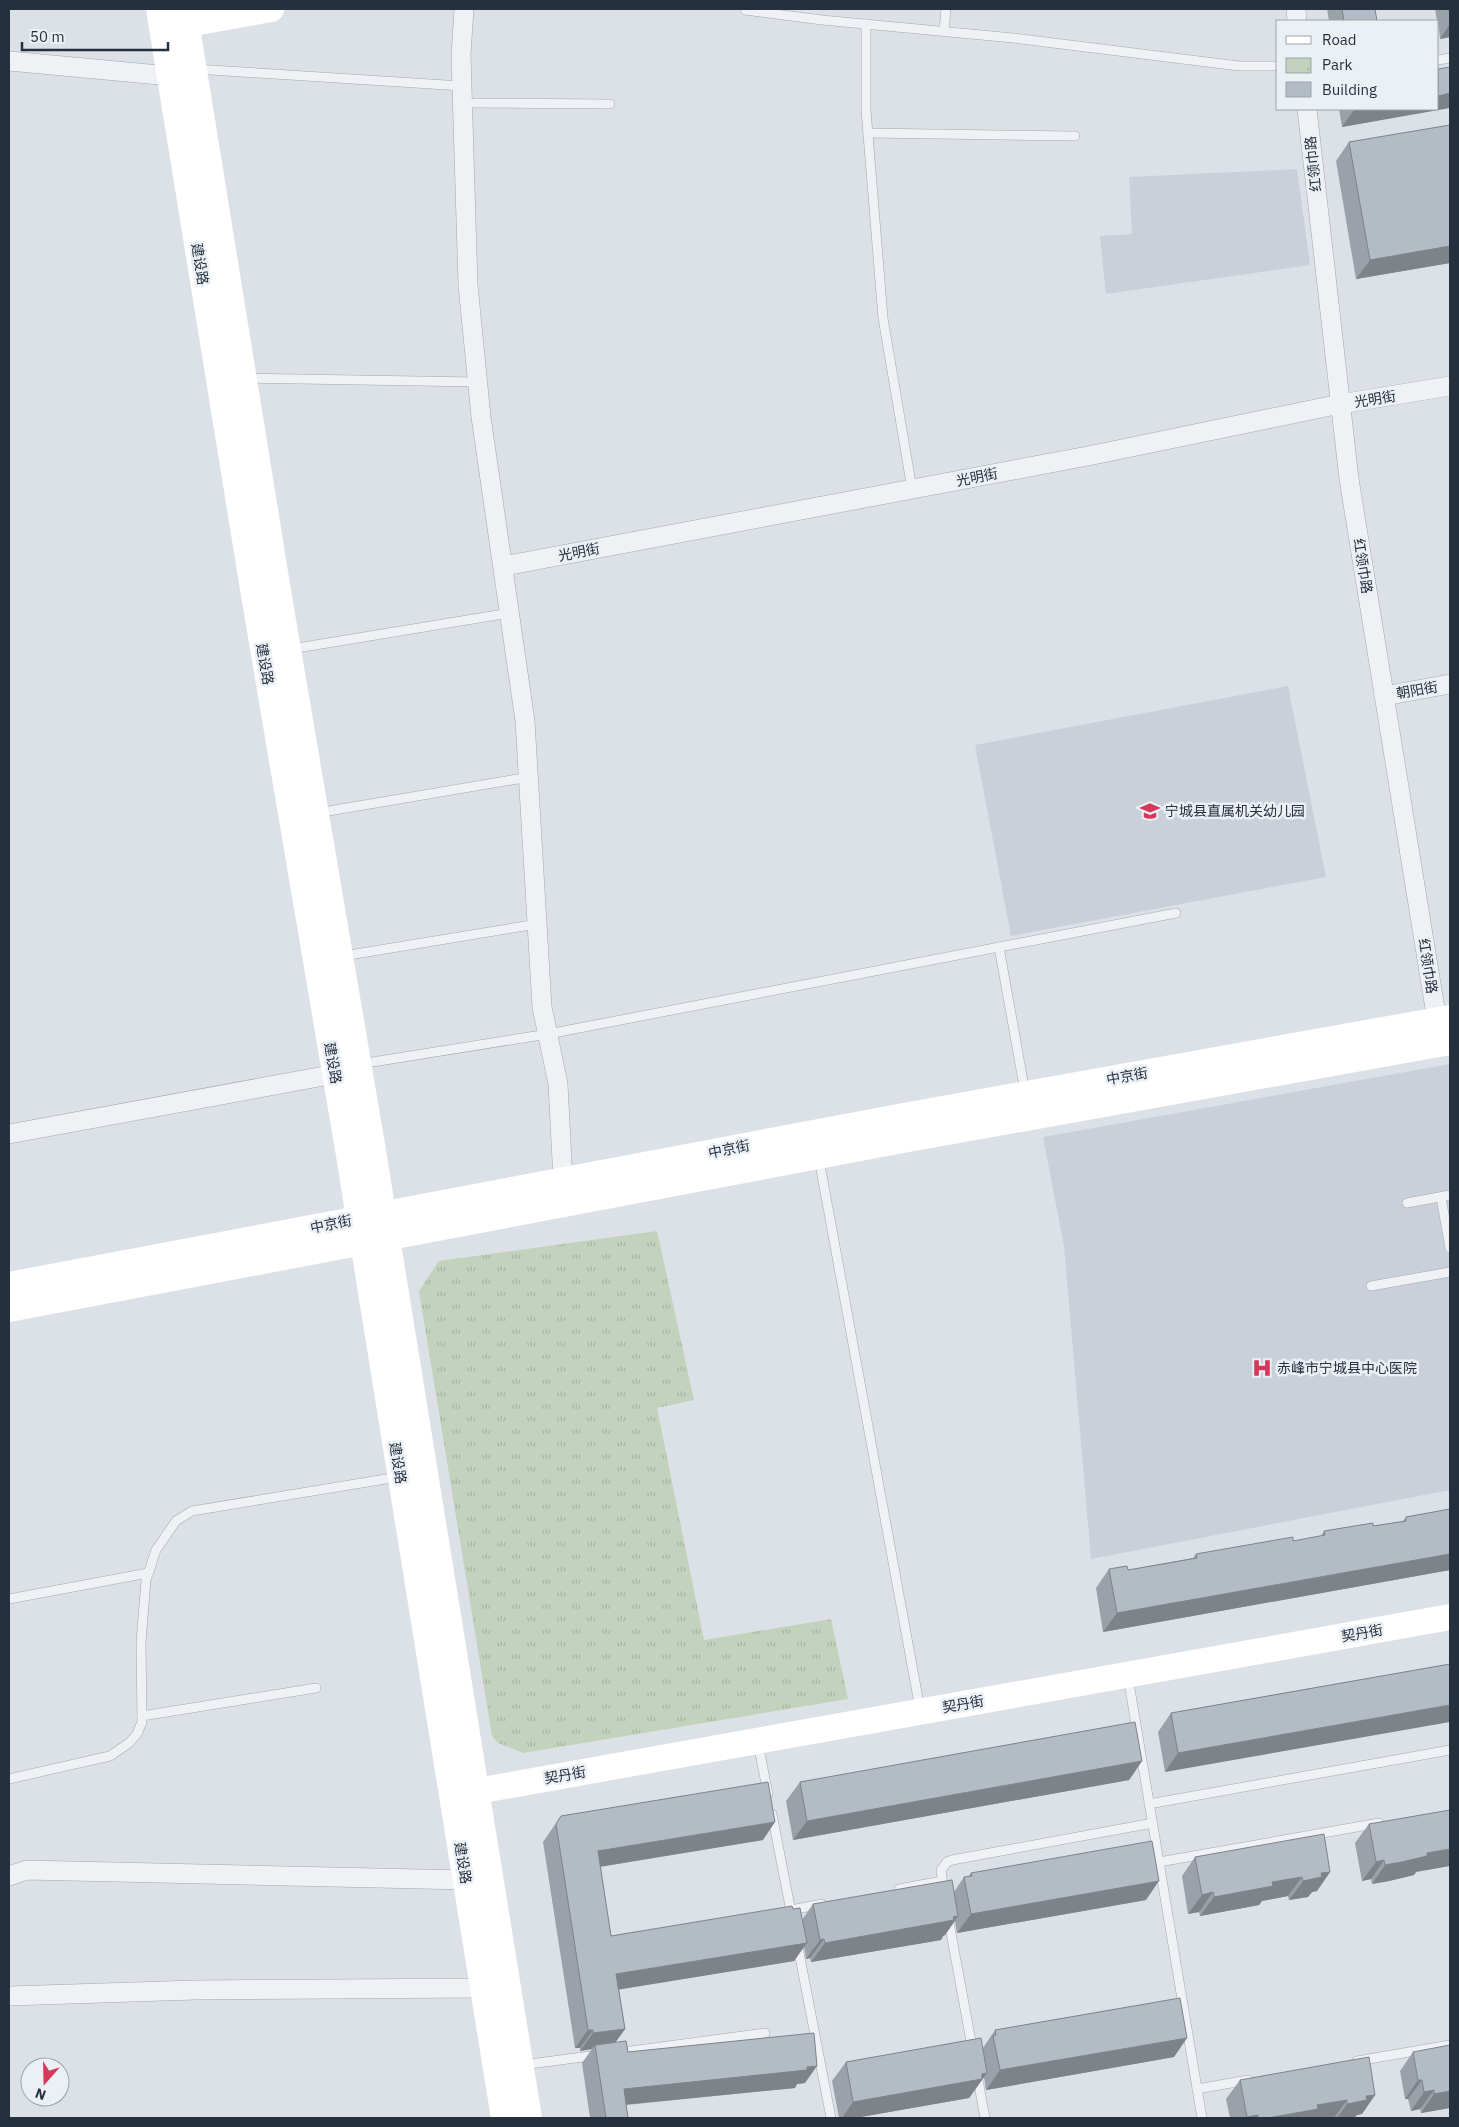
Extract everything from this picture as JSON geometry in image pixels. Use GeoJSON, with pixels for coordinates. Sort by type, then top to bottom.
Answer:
{"type":"FeatureCollection","features":[{"type":"Feature","properties":{"kind":"main road"},"geometry":{"type":"LineString","coordinates":[[173,18],[271,9]]}},
{"type":"Feature","properties":{"kind":"main road","name":"建设路"},"geometry":{"type":"LineString","coordinates":[[173,18],[251,576],[347,1069],[373,1228],[476,1791],[530,2118]]}},
{"type":"Feature","properties":{"kind":"main road","name":"建设路"},"geometry":{"type":"LineString","coordinates":[[182,72],[244,378],[340,956],[347,1069]]}},
{"type":"Feature","properties":{"kind":"main road","name":"中京街"},"geometry":{"type":"LineString","coordinates":[[9,1309],[373,1228],[563,1180],[1443,1020]]}},
{"type":"Feature","properties":{"kind":"main road","name":"中京街"},"geometry":{"type":"LineString","coordinates":[[9,1285],[818,1156],[1450,1042]]}},
{"type":"Feature","properties":{"kind":"main road","name":"建设路"},"geometry":{"type":"LineString","coordinates":[[373,1228],[400,1476],[504,2118]]}},
{"type":"Feature","properties":{"kind":"main road","name":"契丹街"},"geometry":{"type":"LineString","coordinates":[[476,1791],[1450,1617]]}},
{"type":"Feature","properties":{"kind":"street"},"geometry":{"type":"LineString","coordinates":[[464,9],[461,55],[468,286],[481,416],[526,721],[542,1007],[558,1084],[563,1180]]}},
{"type":"Feature","properties":{"kind":"street"},"geometry":{"type":"LineString","coordinates":[[9,61],[182,72]]}},
{"type":"Feature","properties":{"kind":"street","name":"红领巾路"},"geometry":{"type":"LineString","coordinates":[[1307,110],[1349,479],[1384,696],[1443,1020]]}},
{"type":"Feature","properties":{"kind":"street","name":"光明街"},"geometry":{"type":"LineString","coordinates":[[504,566],[1092,455],[1340,404],[1450,386]]}},
{"type":"Feature","properties":{"kind":"street","name":"朝阳街"},"geometry":{"type":"LineString","coordinates":[[1384,696],[1450,684]]}},
{"type":"Feature","properties":{"kind":"street"},"geometry":{"type":"LineString","coordinates":[[9,1134],[347,1069]]}},
{"type":"Feature","properties":{"kind":"street"},"geometry":{"type":"LineString","coordinates":[[9,1876],[27,1870],[466,1880]]}},
{"type":"Feature","properties":{"kind":"street"},"geometry":{"type":"LineString","coordinates":[[9,1996],[195,1990],[483,1988]]}},
{"type":"Feature","properties":{"kind":"lane"},"geometry":{"type":"LineString","coordinates":[[944,32],[946,9]]}},
{"type":"Feature","properties":{"kind":"lane"},"geometry":{"type":"LineString","coordinates":[[745,10],[1240,66],[1276,66]]}},
{"type":"Feature","properties":{"kind":"lane"},"geometry":{"type":"LineString","coordinates":[[866,24],[868,133],[882,318],[912,489]]}},
{"type":"Feature","properties":{"kind":"lane"},"geometry":{"type":"LineString","coordinates":[[182,72],[610,104]]}},
{"type":"Feature","properties":{"kind":"lane"},"geometry":{"type":"LineString","coordinates":[[868,133],[1075,136]]}},
{"type":"Feature","properties":{"kind":"lane"},"geometry":{"type":"LineString","coordinates":[[244,378],[478,382]]}},
{"type":"Feature","properties":{"kind":"lane"},"geometry":{"type":"LineString","coordinates":[[288,650],[510,613]]}},
{"type":"Feature","properties":{"kind":"lane"},"geometry":{"type":"LineString","coordinates":[[316,813],[529,777]]}},
{"type":"Feature","properties":{"kind":"lane"},"geometry":{"type":"LineString","coordinates":[[347,1069],[548,1034],[1176,913]]}},
{"type":"Feature","properties":{"kind":"lane"},"geometry":{"type":"LineString","coordinates":[[340,956],[538,924]]}},
{"type":"Feature","properties":{"kind":"lane"},"geometry":{"type":"LineString","coordinates":[[999,946],[1026,1095]]}},
{"type":"Feature","properties":{"kind":"lane"},"geometry":{"type":"LineString","coordinates":[[818,1156],[920,1712]]}},
{"type":"Feature","properties":{"kind":"lane"},"geometry":{"type":"LineString","coordinates":[[1407,1203],[1446,1196],[1450,1248]]}},
{"type":"Feature","properties":{"kind":"lane"},"geometry":{"type":"LineString","coordinates":[[1371,1286],[1450,1272]]}},
{"type":"Feature","properties":{"kind":"lane"},"geometry":{"type":"LineString","coordinates":[[9,1779],[110,1756],[129,1743],[137,1734],[142,1722],[141,1642],[148,1573],[156,1550],[176,1521],[192,1511],[400,1476]]}},
{"type":"Feature","properties":{"kind":"lane"},"geometry":{"type":"LineString","coordinates":[[9,1599],[148,1573]]}},
{"type":"Feature","properties":{"kind":"lane"},"geometry":{"type":"LineString","coordinates":[[1128,1674],[1202,2118]]}},
{"type":"Feature","properties":{"kind":"lane"},"geometry":{"type":"LineString","coordinates":[[142,1716],[316,1688]]}},
{"type":"Feature","properties":{"kind":"lane"},"geometry":{"type":"LineString","coordinates":[[758,1740],[832,2118]]}},
{"type":"Feature","properties":{"kind":"lane"},"geometry":{"type":"LineString","coordinates":[[1150,1804],[1450,1750]]}},
{"type":"Feature","properties":{"kind":"lane"},"geometry":{"type":"LineString","coordinates":[[1159,1862],[1392,1821]]}},
{"type":"Feature","properties":{"kind":"lane"},"geometry":{"type":"LineString","coordinates":[[985,2118],[941,1870],[947,1862],[952,1860],[1153,1823]]}},
{"type":"Feature","properties":{"kind":"lane"},"geometry":{"type":"LineString","coordinates":[[885,1892],[942,1881]]}},
{"type":"Feature","properties":{"kind":"lane"},"geometry":{"type":"LineString","coordinates":[[791,1910],[829,1903]]}},
{"type":"Feature","properties":{"kind":"lane"},"geometry":{"type":"LineString","coordinates":[[521,2065],[765,2033]]}},
{"type":"Feature","properties":{"kind":"lane"},"geometry":{"type":"LineString","coordinates":[[1343,2064],[1450,2045]]}},
{"type":"Feature","properties":{"kind":"lane"},"geometry":{"type":"LineString","coordinates":[[1197,2089],[1255,2079]]}},
{"type":"Feature","properties":{"kind":"shaded area"},"geometry":{"type":"Polygon","coordinates":[[[1297,169],[1310,265],[1106,294],[1100,236],[1132,234],[1129,177],[1297,169]]]}},
{"type":"Feature","properties":{"kind":"shaded area","name":"宁城县直属机关幼儿园"},"geometry":{"type":"Polygon","coordinates":[[[1288,686],[1326,877],[1011,936],[975,745],[1288,686]]]}},
{"type":"Feature","properties":{"kind":"shaded area","name":"赤峰市宁城县中心医院"},"geometry":{"type":"Polygon","coordinates":[[[1450,1064],[1450,1490],[1091,1559],[1064,1246],[1043,1137],[1450,1064]]]}},
{"type":"Feature","properties":{"kind":"green space"},"geometry":{"type":"Polygon","coordinates":[[[657,1231],[694,1400],[657,1408],[704,1640],[831,1619],[848,1699],[523,1753],[498,1743],[492,1736],[419,1291],[439,1261],[657,1231]]]}},
{"type":"Feature","properties":{"kind":"building"},"geometry":{"type":"Polygon","coordinates":[[[1342,9],[1375,9],[1377,20],[1344,20],[1342,9]]]}},
{"type":"Feature","properties":{"kind":"building"},"geometry":{"type":"Polygon","coordinates":[[[1450,67],[1450,93],[1439,96],[1439,69],[1450,67]]]}},
{"type":"Feature","properties":{"kind":"building"},"geometry":{"type":"Polygon","coordinates":[[[1450,125],[1450,246],[1370,260],[1349,142],[1450,125]]]}},
{"type":"Feature","properties":{"kind":"building"},"geometry":{"type":"Polygon","coordinates":[[[1450,1509],[1450,1554],[1117,1613],[1109,1569],[1127,1566],[1128,1570],[1197,1558],[1196,1554],[1293,1537],[1293,1541],[1325,1535],[1324,1531],[1373,1523],[1373,1526],[1406,1521],[1406,1517],[1450,1509]]]}},
{"type":"Feature","properties":{"kind":"building"},"geometry":{"type":"Polygon","coordinates":[[[1450,1664],[1450,1705],[1178,1753],[1171,1713],[1450,1664]]]}},
{"type":"Feature","properties":{"kind":"building"},"geometry":{"type":"Polygon","coordinates":[[[1135,1722],[1142,1761],[807,1821],[800,1782],[1135,1722]]]}},
{"type":"Feature","properties":{"kind":"building"},"geometry":{"type":"Polygon","coordinates":[[[768,1782],[775,1822],[598,1851],[611,1936],[792,1906],[793,1909],[800,1908],[807,1943],[616,1974],[625,2029],[593,2033],[593,2030],[588,2030],[556,1824],[561,1816],[768,1782]]]}},
{"type":"Feature","properties":{"kind":"building"},"geometry":{"type":"Polygon","coordinates":[[[1450,1810],[1450,1849],[1427,1853],[1427,1856],[1385,1865],[1384,1860],[1376,1862],[1369,1824],[1450,1810]]]}},
{"type":"Feature","properties":{"kind":"building"},"geometry":{"type":"Polygon","coordinates":[[[1324,1834],[1330,1872],[1321,1873],[1322,1877],[1303,1881],[1302,1877],[1272,1882],[1273,1886],[1214,1897],[1213,1892],[1202,1895],[1195,1857],[1324,1834]]]}},
{"type":"Feature","properties":{"kind":"building"},"geometry":{"type":"Polygon","coordinates":[[[1152,1841],[1159,1881],[971,1914],[964,1877],[972,1876],[971,1873],[1152,1841]]]}},
{"type":"Feature","properties":{"kind":"building"},"geometry":{"type":"Polygon","coordinates":[[[952,1880],[958,1916],[953,1917],[954,1920],[825,1943],[824,1939],[820,1940],[813,1904],[952,1880]]]}},
{"type":"Feature","properties":{"kind":"building"},"geometry":{"type":"Polygon","coordinates":[[[1180,1998],[1187,2038],[1000,2070],[993,2036],[996,2035],[995,2030],[1180,1998]]]}},
{"type":"Feature","properties":{"kind":"building"},"geometry":{"type":"Polygon","coordinates":[[[814,2033],[817,2066],[807,2067],[807,2070],[624,2089],[628,2118],[606,2118],[595,2045],[626,2041],[628,2052],[814,2033]]]}},
{"type":"Feature","properties":{"kind":"building"},"geometry":{"type":"Polygon","coordinates":[[[981,2038],[987,2073],[982,2074],[982,2079],[853,2102],[846,2062],[981,2038]]]}},
{"type":"Feature","properties":{"kind":"building"},"geometry":{"type":"Polygon","coordinates":[[[1450,2045],[1450,2091],[1434,2094],[1434,2090],[1424,2092],[1422,2080],[1418,2080],[1413,2052],[1450,2045]]]}},
{"type":"Feature","properties":{"kind":"building"},"geometry":{"type":"Polygon","coordinates":[[[1369,2057],[1375,2095],[1366,2096],[1367,2100],[1347,2104],[1347,2100],[1317,2105],[1318,2109],[1268,2118],[1258,2118],[1258,2115],[1247,2117],[1240,2080],[1369,2057]]]}},
{"type":"Feature","properties":{"kind":"place","name":"宁城县直属机关幼儿园"},"geometry":{"type":"Point","coordinates":[1150,811]}},
{"type":"Feature","properties":{"kind":"place","name":"赤峰市宁城县中心医院"},"geometry":{"type":"Point","coordinates":[1262,1368]}}]}
